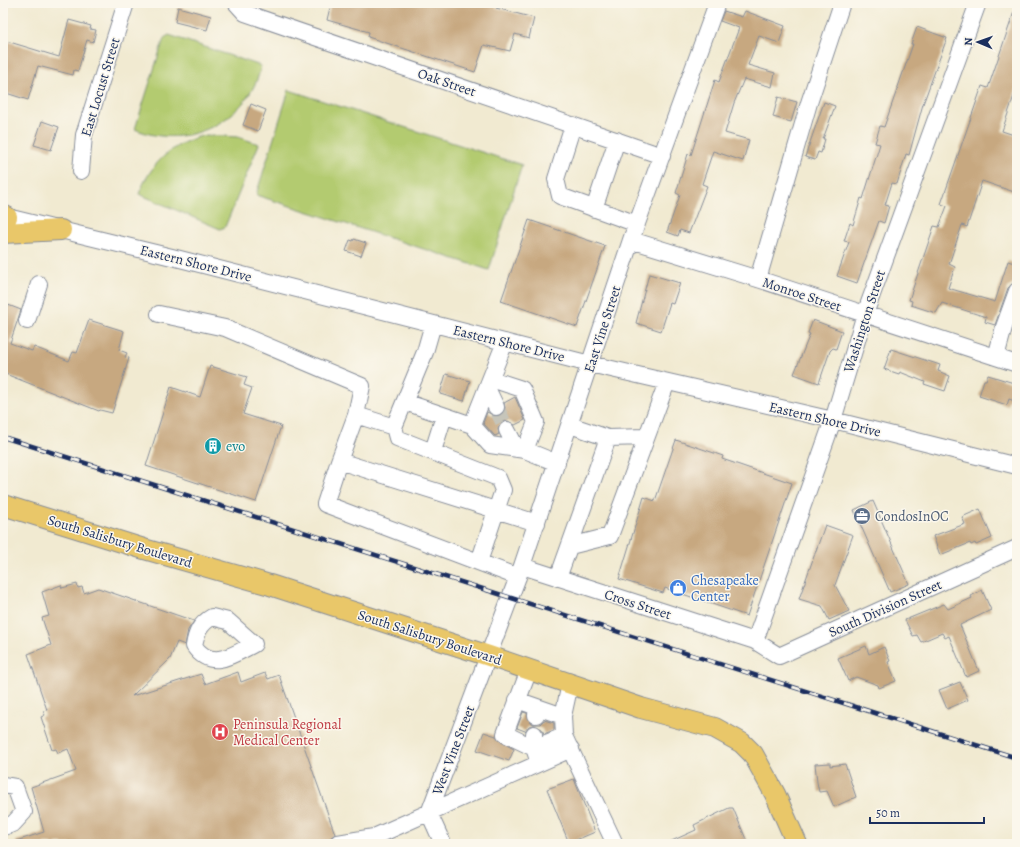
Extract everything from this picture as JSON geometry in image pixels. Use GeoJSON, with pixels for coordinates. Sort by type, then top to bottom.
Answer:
{"type":"FeatureCollection","features":[{"type":"Feature","properties":{"kind":"main road"},"geometry":{"type":"LineString","coordinates":[[4,220],[61,230]]}},
{"type":"Feature","properties":{"kind":"main road","name":"South Salisbury Boulevard"},"geometry":{"type":"LineString","coordinates":[[3,505],[144,549],[270,585],[489,656],[641,708],[715,728],[742,743],[753,754],[775,794],[797,844]]}},
{"type":"Feature","properties":{"kind":"street","name":"East Locust Street"},"geometry":{"type":"LineString","coordinates":[[81,171],[84,135],[126,3]]}},
{"type":"Feature","properties":{"kind":"street","name":"East Vine Street"},"geometry":{"type":"LineString","coordinates":[[489,656],[537,523],[631,240],[716,3]]}},
{"type":"Feature","properties":{"kind":"street"},"geometry":{"type":"LineString","coordinates":[[758,279],[809,103],[842,3]]}},
{"type":"Feature","properties":{"kind":"street","name":"Washington Street"},"geometry":{"type":"LineString","coordinates":[[755,642],[833,420],[865,314],[978,3]]}},
{"type":"Feature","properties":{"kind":"street","name":"Oak Street"},"geometry":{"type":"LineString","coordinates":[[243,6],[662,156]]}},
{"type":"Feature","properties":{"kind":"street"},"geometry":{"type":"LineString","coordinates":[[573,125],[556,179],[560,196],[637,224]]}},
{"type":"Feature","properties":{"kind":"street"},"geometry":{"type":"LineString","coordinates":[[594,208],[617,140]]}},
{"type":"Feature","properties":{"kind":"street","name":"Eastern Shore Drive"},"geometry":{"type":"LineString","coordinates":[[61,230],[590,364],[833,420],[1017,466]]}},
{"type":"Feature","properties":{"kind":"street","name":"Monroe Street"},"geometry":{"type":"LineString","coordinates":[[631,240],[758,279],[1017,364]]}},
{"type":"Feature","properties":{"kind":"street"},"geometry":{"type":"LineString","coordinates":[[27,321],[39,284]]}},
{"type":"Feature","properties":{"kind":"street"},"geometry":{"type":"LineString","coordinates":[[996,357],[1004,327],[1017,291]]}},
{"type":"Feature","properties":{"kind":"street"},"geometry":{"type":"LineString","coordinates":[[160,314],[225,328],[362,386],[356,415],[339,461],[537,523]]}},
{"type":"Feature","properties":{"kind":"street"},"geometry":{"type":"LineString","coordinates":[[433,324],[425,352],[394,427],[397,438],[498,478],[503,490],[479,562]]}},
{"type":"Feature","properties":{"kind":"street"},"geometry":{"type":"LineString","coordinates":[[472,425],[505,342]]}},
{"type":"Feature","properties":{"kind":"street"},"geometry":{"type":"LineString","coordinates":[[570,546],[610,536],[667,382]]}},
{"type":"Feature","properties":{"kind":"street"},"geometry":{"type":"LineString","coordinates":[[489,383],[496,407]]}},
{"type":"Feature","properties":{"kind":"street"},"geometry":{"type":"LineString","coordinates":[[489,383],[522,389],[536,422],[521,449]]}},
{"type":"Feature","properties":{"kind":"street"},"geometry":{"type":"LineString","coordinates":[[405,402],[472,425],[490,445],[521,449],[556,463]]}},
{"type":"Feature","properties":{"kind":"street"},"geometry":{"type":"LineString","coordinates":[[356,415],[394,427]]}},
{"type":"Feature","properties":{"kind":"street"},"geometry":{"type":"LineString","coordinates":[[433,451],[444,416]]}},
{"type":"Feature","properties":{"kind":"street"},"geometry":{"type":"LineString","coordinates":[[570,425],[608,438],[646,437]]}},
{"type":"Feature","properties":{"kind":"street"},"geometry":{"type":"LineString","coordinates":[[507,430],[521,449]]}},
{"type":"Feature","properties":{"kind":"street"},"geometry":{"type":"LineString","coordinates":[[558,578],[608,438]]}},
{"type":"Feature","properties":{"kind":"street","name":"Cross Street"},"geometry":{"type":"LineString","coordinates":[[339,461],[325,504],[479,562],[558,578],[755,642]]}},
{"type":"Feature","properties":{"kind":"street","name":"South Division Street"},"geometry":{"type":"LineString","coordinates":[[755,642],[779,656],[1017,548]]}},
{"type":"Feature","properties":{"kind":"street","name":"West Vine Street"},"geometry":{"type":"LineString","coordinates":[[443,844],[429,813],[489,656]]}},
{"type":"Feature","properties":{"kind":"street"},"geometry":{"type":"LineString","coordinates":[[529,670],[505,734],[534,741],[567,743]]}},
{"type":"Feature","properties":{"kind":"street"},"geometry":{"type":"LineString","coordinates":[[570,684],[563,716],[567,743],[615,844]]}},
{"type":"Feature","properties":{"kind":"street"},"geometry":{"type":"LineString","coordinates":[[517,700],[537,711],[563,716]]}},
{"type":"Feature","properties":{"kind":"street"},"geometry":{"type":"LineString","coordinates":[[534,741],[539,763]]}},
{"type":"Feature","properties":{"kind":"street"},"geometry":{"type":"LineString","coordinates":[[338,843],[371,841],[539,763],[567,743]]}},
{"type":"Feature","properties":{"kind":"street"},"geometry":{"type":"LineString","coordinates":[[3,785],[15,787],[24,812],[13,824],[3,827]]}},
{"type":"Feature","properties":{"kind":"green space"},"geometry":{"type":"Polygon","coordinates":[[[169,35],[261,66],[255,85],[244,102],[230,116],[213,126],[194,133],[175,136],[155,135],[135,129],[164,38],[169,35]]]}},
{"type":"Feature","properties":{"kind":"green space"},"geometry":{"type":"Polygon","coordinates":[[[289,90],[522,165],[489,270],[256,195],[289,90]]]}},
{"type":"Feature","properties":{"kind":"green space"},"geometry":{"type":"Polygon","coordinates":[[[206,135],[238,137],[259,144],[225,227],[220,229],[139,194],[149,173],[164,156],[183,143],[206,135]]]}},
{"type":"Feature","properties":{"kind":"building"},"geometry":{"type":"Polygon","coordinates":[[[331,3],[498,3],[496,8],[534,18],[529,38],[515,34],[510,51],[484,45],[475,72],[368,37],[369,32],[327,20],[331,3]]]}},
{"type":"Feature","properties":{"kind":"building"},"geometry":{"type":"Polygon","coordinates":[[[178,7],[211,16],[207,30],[175,22],[178,7]]]}},
{"type":"Feature","properties":{"kind":"building"},"geometry":{"type":"Polygon","coordinates":[[[724,11],[742,17],[745,11],[785,26],[779,43],[759,36],[748,65],[775,73],[772,87],[744,79],[734,103],[725,133],[749,140],[743,161],[713,151],[702,184],[707,186],[689,233],[680,230],[678,236],[667,232],[680,195],[676,193],[688,154],[691,155],[715,80],[719,82],[739,28],[720,21],[724,11]]]}},
{"type":"Feature","properties":{"kind":"building"},"geometry":{"type":"Polygon","coordinates":[[[1014,12],[1017,12],[1017,87],[1002,131],[1017,136],[1017,193],[982,181],[967,227],[962,225],[949,264],[955,267],[948,288],[995,302],[1008,261],[1017,264],[1015,282],[1008,288],[995,325],[985,322],[986,317],[942,303],[936,313],[911,305],[912,301],[909,300],[934,226],[939,227],[947,206],[941,204],[982,86],[988,88],[1014,12]]]}},
{"type":"Feature","properties":{"kind":"building"},"geometry":{"type":"Polygon","coordinates":[[[69,20],[91,26],[90,29],[96,30],[93,42],[87,40],[78,71],[74,70],[73,75],[38,66],[28,100],[3,92],[3,40],[59,57],[69,20]]]}},
{"type":"Feature","properties":{"kind":"building"},"geometry":{"type":"Polygon","coordinates":[[[917,27],[947,38],[923,104],[909,155],[906,154],[897,184],[892,183],[885,205],[889,206],[884,223],[879,221],[857,283],[837,276],[849,242],[844,241],[850,223],[853,225],[861,198],[863,199],[880,144],[875,143],[880,126],[884,127],[913,44],[911,44],[917,27]]]}},
{"type":"Feature","properties":{"kind":"building"},"geometry":{"type":"Polygon","coordinates":[[[778,97],[797,102],[791,122],[773,117],[778,97]]]}},
{"type":"Feature","properties":{"kind":"building"},"geometry":{"type":"Polygon","coordinates":[[[824,102],[835,106],[823,139],[825,139],[821,153],[818,152],[815,160],[805,157],[824,102]]]}},
{"type":"Feature","properties":{"kind":"building"},"geometry":{"type":"Polygon","coordinates":[[[251,104],[266,110],[258,131],[243,125],[251,104]]]}},
{"type":"Feature","properties":{"kind":"building"},"geometry":{"type":"Polygon","coordinates":[[[42,121],[59,127],[51,150],[34,145],[42,121]]]}},
{"type":"Feature","properties":{"kind":"building"},"geometry":{"type":"Polygon","coordinates":[[[529,220],[605,246],[577,327],[501,301],[529,220]]]}},
{"type":"Feature","properties":{"kind":"building"},"geometry":{"type":"Polygon","coordinates":[[[354,239],[366,243],[361,256],[346,251],[350,240],[353,241],[354,239]]]}},
{"type":"Feature","properties":{"kind":"building"},"geometry":{"type":"Polygon","coordinates":[[[649,274],[680,283],[673,304],[670,303],[661,331],[636,323],[649,274]]]}},
{"type":"Feature","properties":{"kind":"building"},"geometry":{"type":"Polygon","coordinates":[[[3,303],[21,310],[10,343],[32,351],[34,347],[69,361],[73,352],[77,353],[89,320],[124,331],[119,350],[127,353],[125,357],[129,358],[112,413],[99,411],[3,373],[3,303]]]}},
{"type":"Feature","properties":{"kind":"building"},"geometry":{"type":"Polygon","coordinates":[[[813,320],[842,331],[836,349],[833,348],[830,351],[819,383],[794,374],[810,334],[808,333],[813,320]]]}},
{"type":"Feature","properties":{"kind":"building"},"geometry":{"type":"Polygon","coordinates":[[[891,349],[940,365],[938,371],[950,376],[945,391],[924,384],[925,382],[900,372],[899,374],[884,369],[891,349]]]}},
{"type":"Feature","properties":{"kind":"building","name":"evo"},"geometry":{"type":"Polygon","coordinates":[[[210,366],[247,377],[244,385],[252,388],[243,414],[281,426],[256,502],[146,466],[171,387],[200,397],[210,366]]]}},
{"type":"Feature","properties":{"kind":"building"},"geometry":{"type":"Polygon","coordinates":[[[446,374],[470,381],[464,401],[440,394],[446,374]]]}},
{"type":"Feature","properties":{"kind":"building"},"geometry":{"type":"Polygon","coordinates":[[[988,375],[1017,384],[1017,402],[1009,399],[1007,405],[979,396],[984,380],[986,380],[988,375]]]}},
{"type":"Feature","properties":{"kind":"building"},"geometry":{"type":"Polygon","coordinates":[[[515,397],[525,420],[515,425],[508,421],[502,422],[498,429],[499,434],[495,436],[483,423],[487,412],[495,416],[500,415],[505,408],[504,403],[515,397]]]}},
{"type":"Feature","properties":{"kind":"building"},"geometry":{"type":"Polygon","coordinates":[[[676,440],[723,456],[722,459],[792,483],[747,616],[665,588],[663,593],[619,579],[644,497],[655,501],[676,440]]]}},
{"type":"Feature","properties":{"kind":"building"},"geometry":{"type":"Polygon","coordinates":[[[873,501],[909,584],[890,592],[854,510],[873,501]]]}},
{"type":"Feature","properties":{"kind":"building"},"geometry":{"type":"Polygon","coordinates":[[[980,509],[992,538],[976,545],[975,543],[971,545],[970,543],[940,555],[933,536],[965,524],[962,517],[980,509]]]}},
{"type":"Feature","properties":{"kind":"building"},"geometry":{"type":"Polygon","coordinates":[[[825,525],[853,535],[835,585],[849,611],[829,620],[822,606],[799,599],[825,525]]]}},
{"type":"Feature","properties":{"kind":"building"},"geometry":{"type":"Polygon","coordinates":[[[77,584],[78,588],[82,587],[84,593],[98,588],[194,621],[188,630],[185,645],[177,642],[170,659],[132,696],[201,674],[205,684],[238,672],[241,682],[265,673],[268,679],[279,675],[335,834],[329,839],[329,844],[17,844],[16,841],[44,832],[31,787],[76,771],[68,749],[58,753],[56,749],[52,750],[41,717],[45,715],[43,711],[47,710],[28,654],[51,645],[42,618],[49,616],[42,592],[61,585],[62,588],[77,584]]]}},
{"type":"Feature","properties":{"kind":"building"},"geometry":{"type":"Polygon","coordinates":[[[982,590],[991,610],[960,625],[979,671],[966,677],[949,636],[945,638],[942,633],[921,642],[917,635],[913,636],[905,620],[944,604],[948,609],[972,598],[971,596],[982,590]]]}},
{"type":"Feature","properties":{"kind":"building"},"geometry":{"type":"Polygon","coordinates":[[[866,646],[869,654],[884,647],[890,661],[888,662],[896,681],[879,688],[878,685],[856,677],[848,681],[838,658],[866,646]]]}},
{"type":"Feature","properties":{"kind":"building"},"geometry":{"type":"Polygon","coordinates":[[[960,682],[968,700],[947,709],[939,690],[960,682]]]}},
{"type":"Feature","properties":{"kind":"building"},"geometry":{"type":"Polygon","coordinates":[[[523,712],[527,713],[530,722],[534,724],[540,724],[544,720],[554,723],[554,730],[544,734],[542,729],[534,725],[529,726],[525,731],[517,728],[523,712]]]}},
{"type":"Feature","properties":{"kind":"building"},"geometry":{"type":"Polygon","coordinates":[[[484,732],[496,736],[501,742],[514,749],[509,761],[477,750],[484,732]]]}},
{"type":"Feature","properties":{"kind":"building"},"geometry":{"type":"Polygon","coordinates":[[[830,763],[830,766],[845,764],[856,797],[834,807],[827,791],[819,792],[815,764],[830,763]]]}},
{"type":"Feature","properties":{"kind":"building"},"geometry":{"type":"Polygon","coordinates":[[[574,779],[595,832],[569,843],[547,789],[574,779]]]}},
{"type":"Feature","properties":{"kind":"building"},"geometry":{"type":"Polygon","coordinates":[[[729,808],[733,808],[748,844],[665,844],[696,830],[694,825],[729,808]]]}},
{"type":"Feature","properties":{"kind":"tunnel"},"geometry":{"type":"LineString","coordinates":[[496,407],[507,430]]}},
{"type":"Feature","properties":{"kind":"railway"},"geometry":{"type":"LineString","coordinates":[[3,437],[1017,758]]}},
{"type":"Feature","properties":{"kind":"place","name":"evo"},"geometry":{"type":"Point","coordinates":[213,446]}},
{"type":"Feature","properties":{"kind":"place","name":"CondosInOC"},"geometry":{"type":"Point","coordinates":[862,516]}},
{"type":"Feature","properties":{"kind":"place","name":"Chesapeake Center"},"geometry":{"type":"Point","coordinates":[678,588]}},
{"type":"Feature","properties":{"kind":"place","name":"Peninsula Regional Medical Center"},"geometry":{"type":"Point","coordinates":[220,732]}}]}
